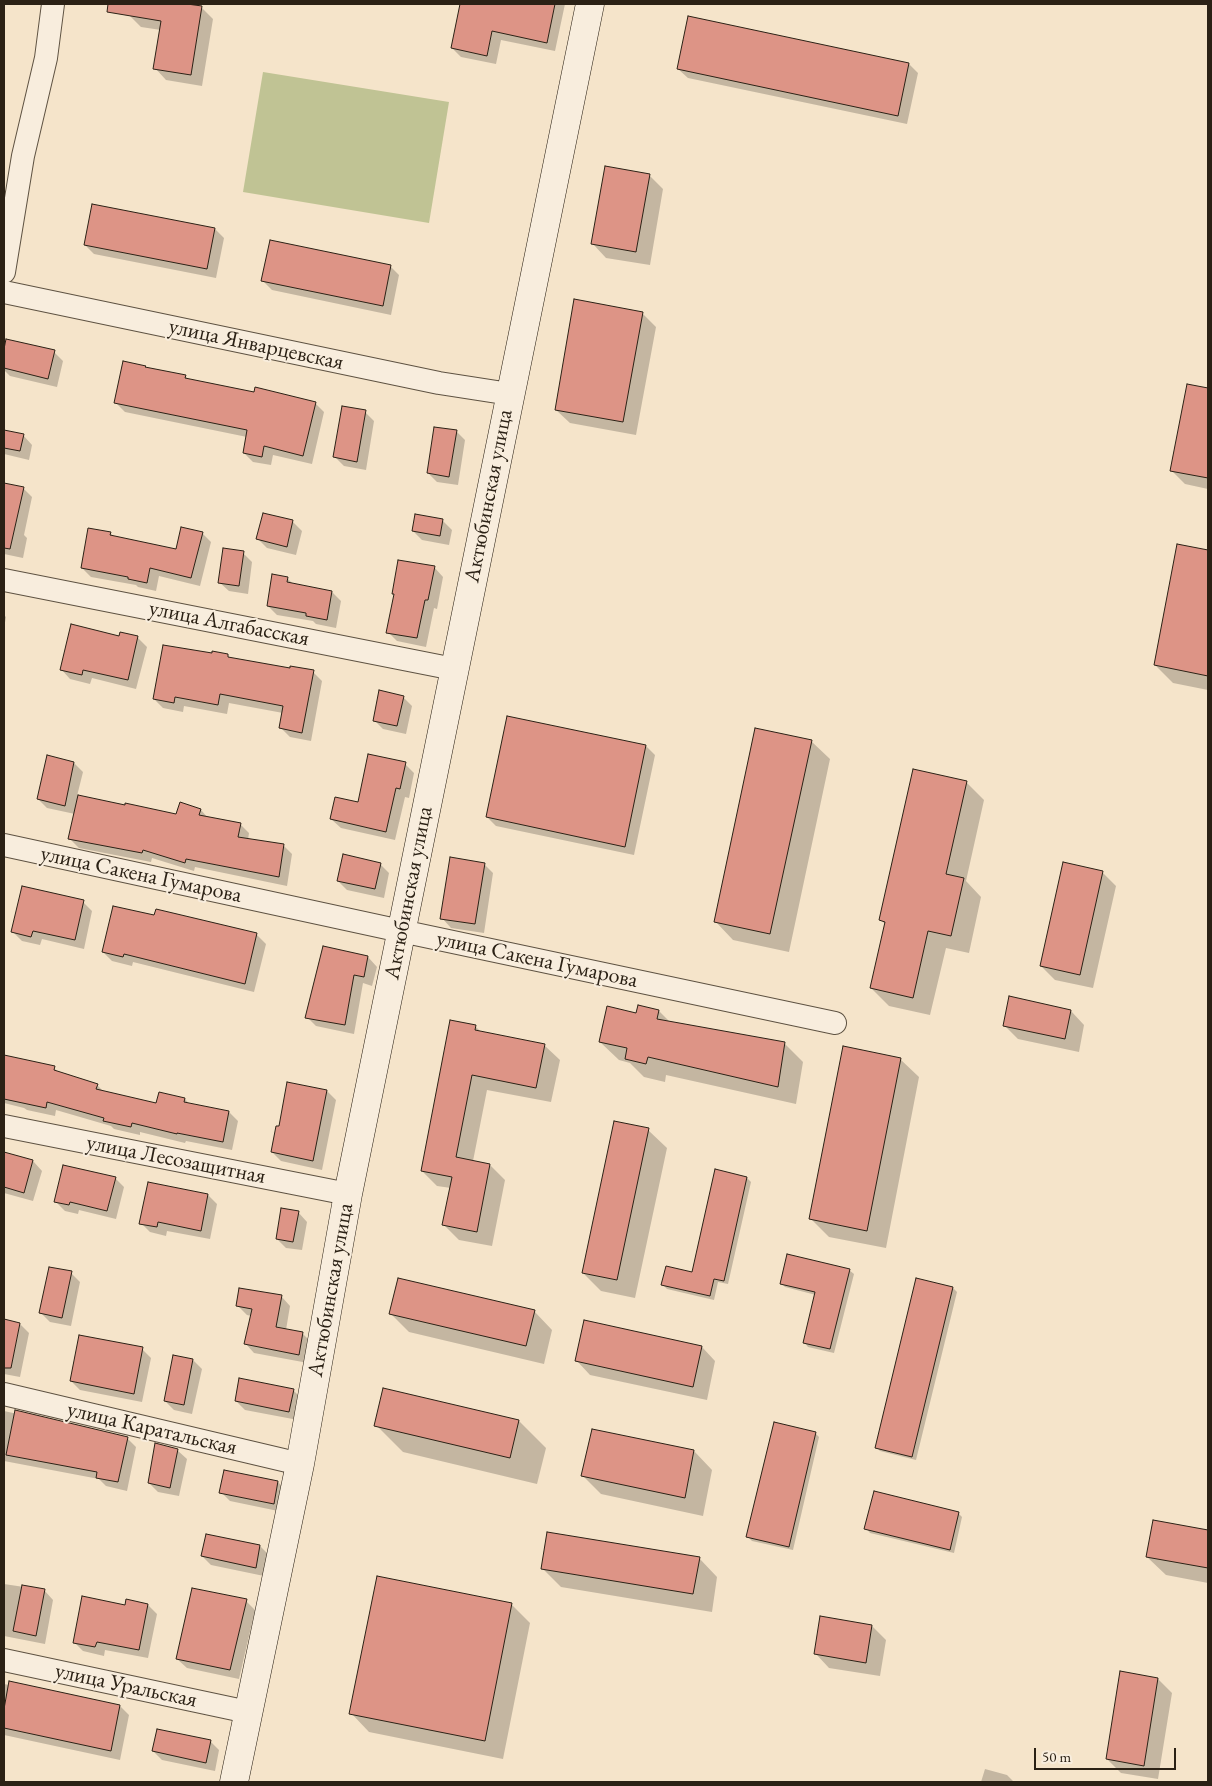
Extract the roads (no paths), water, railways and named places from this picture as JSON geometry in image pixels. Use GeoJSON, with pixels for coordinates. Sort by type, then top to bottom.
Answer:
{"type":"FeatureCollection","features":[{"type":"Feature","properties":{"kind":"street"},"geometry":{"type":"LineString","coordinates":[[4,272],[23,156],[46,58],[53,4]]}},
{"type":"Feature","properties":{"kind":"street","name":"Актюбинская улица"},"geometry":{"type":"LineString","coordinates":[[234,1782],[300,1464],[348,1194],[590,4]]}},
{"type":"Feature","properties":{"kind":"street","name":"улица Январцевская"},"geometry":{"type":"LineString","coordinates":[[4,292],[439,383],[510,394]]}},
{"type":"Feature","properties":{"kind":"street","name":"улица Алгабасская"},"geometry":{"type":"LineString","coordinates":[[4,580],[454,669]]}},
{"type":"Feature","properties":{"kind":"street","name":"улица Сакена Гумарова"},"geometry":{"type":"LineString","coordinates":[[4,845],[401,932],[835,1023]]}},
{"type":"Feature","properties":{"kind":"street","name":"улица Лесозащитная"},"geometry":{"type":"LineString","coordinates":[[4,1126],[348,1194]]}},
{"type":"Feature","properties":{"kind":"street","name":"улица Каратальская"},"geometry":{"type":"LineString","coordinates":[[4,1394],[300,1464]]}},
{"type":"Feature","properties":{"kind":"street","name":"улица Уральская"},"geometry":{"type":"LineString","coordinates":[[4,1660],[248,1712]]}}]}
